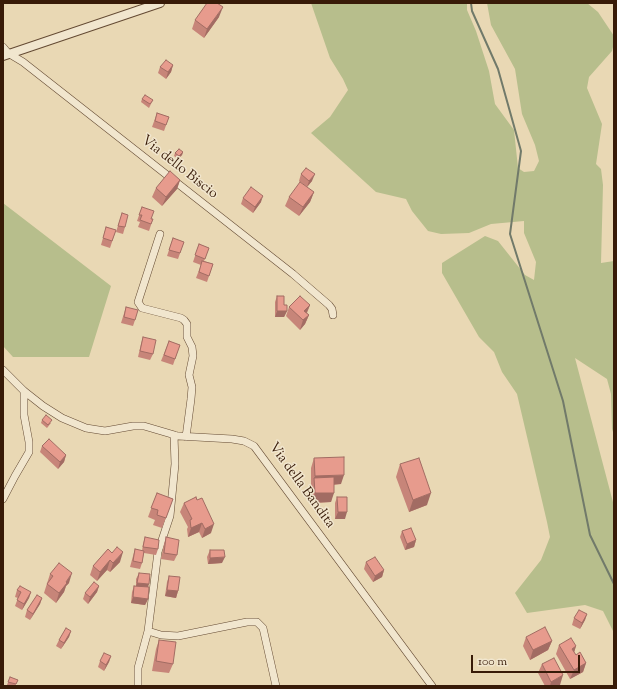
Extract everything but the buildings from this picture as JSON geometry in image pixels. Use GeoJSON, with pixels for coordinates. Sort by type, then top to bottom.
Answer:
{"type":"FeatureCollection","features":[{"type":"Feature","properties":{"kind":"street"},"geometry":{"type":"LineString","coordinates":[[5,52],[160,3]]}},
{"type":"Feature","properties":{"kind":"street","name":"Via dello Biscio"},"geometry":{"type":"LineString","coordinates":[[5,52],[24,62],[293,274],[329,305],[333,315]]}},
{"type":"Feature","properties":{"kind":"street"},"geometry":{"type":"LineString","coordinates":[[160,234],[138,302],[142,308],[181,318],[187,324],[187,337],[192,347],[193,356],[189,372],[192,394],[186,438]]}},
{"type":"Feature","properties":{"kind":"street","name":"Via della Bandita"},"geometry":{"type":"LineString","coordinates":[[3,370],[24,391],[48,410],[70,422],[86,428],[108,431],[142,426],[186,438],[237,440],[247,442],[258,449],[432,686]]}},
{"type":"Feature","properties":{"kind":"street"},"geometry":{"type":"LineString","coordinates":[[3,500],[29,452],[29,442],[24,415],[24,391]]}},
{"type":"Feature","properties":{"kind":"street"},"geometry":{"type":"LineString","coordinates":[[138,686],[139,664],[148,631],[158,552],[171,511],[175,464],[174,435]]}},
{"type":"Feature","properties":{"kind":"street"},"geometry":{"type":"LineString","coordinates":[[148,631],[166,636],[183,636],[256,621],[263,628],[276,686]]}},
{"type":"Feature","properties":{"kind":"green space"},"geometry":{"type":"Polygon","coordinates":[[[311,3],[467,3],[467,10],[476,31],[489,71],[495,104],[514,130],[518,168],[524,172],[534,171],[539,161],[535,145],[522,114],[515,69],[491,25],[487,3],[587,3],[598,12],[614,36],[612,51],[589,77],[587,88],[602,124],[596,164],[601,169],[603,185],[601,263],[614,261],[614,435],[612,429],[611,394],[607,379],[575,358],[614,506],[614,633],[603,611],[585,605],[527,613],[515,593],[541,560],[550,537],[547,522],[517,394],[502,372],[494,352],[479,337],[442,273],[442,263],[485,236],[498,241],[525,275],[534,280],[536,262],[524,233],[524,221],[491,224],[469,233],[441,234],[428,231],[412,211],[406,199],[376,192],[311,133],[330,117],[348,90],[330,58],[311,3]]]}},
{"type":"Feature","properties":{"kind":"green space"},"geometry":{"type":"Polygon","coordinates":[[[3,203],[111,286],[89,357],[13,357],[3,346],[3,203]]]}},
{"type":"Feature","properties":{"kind":"waterway"},"geometry":{"type":"LineString","coordinates":[[471,3],[472,11],[498,69],[521,151],[510,234],[563,401],[590,535],[614,584]]}}]}
